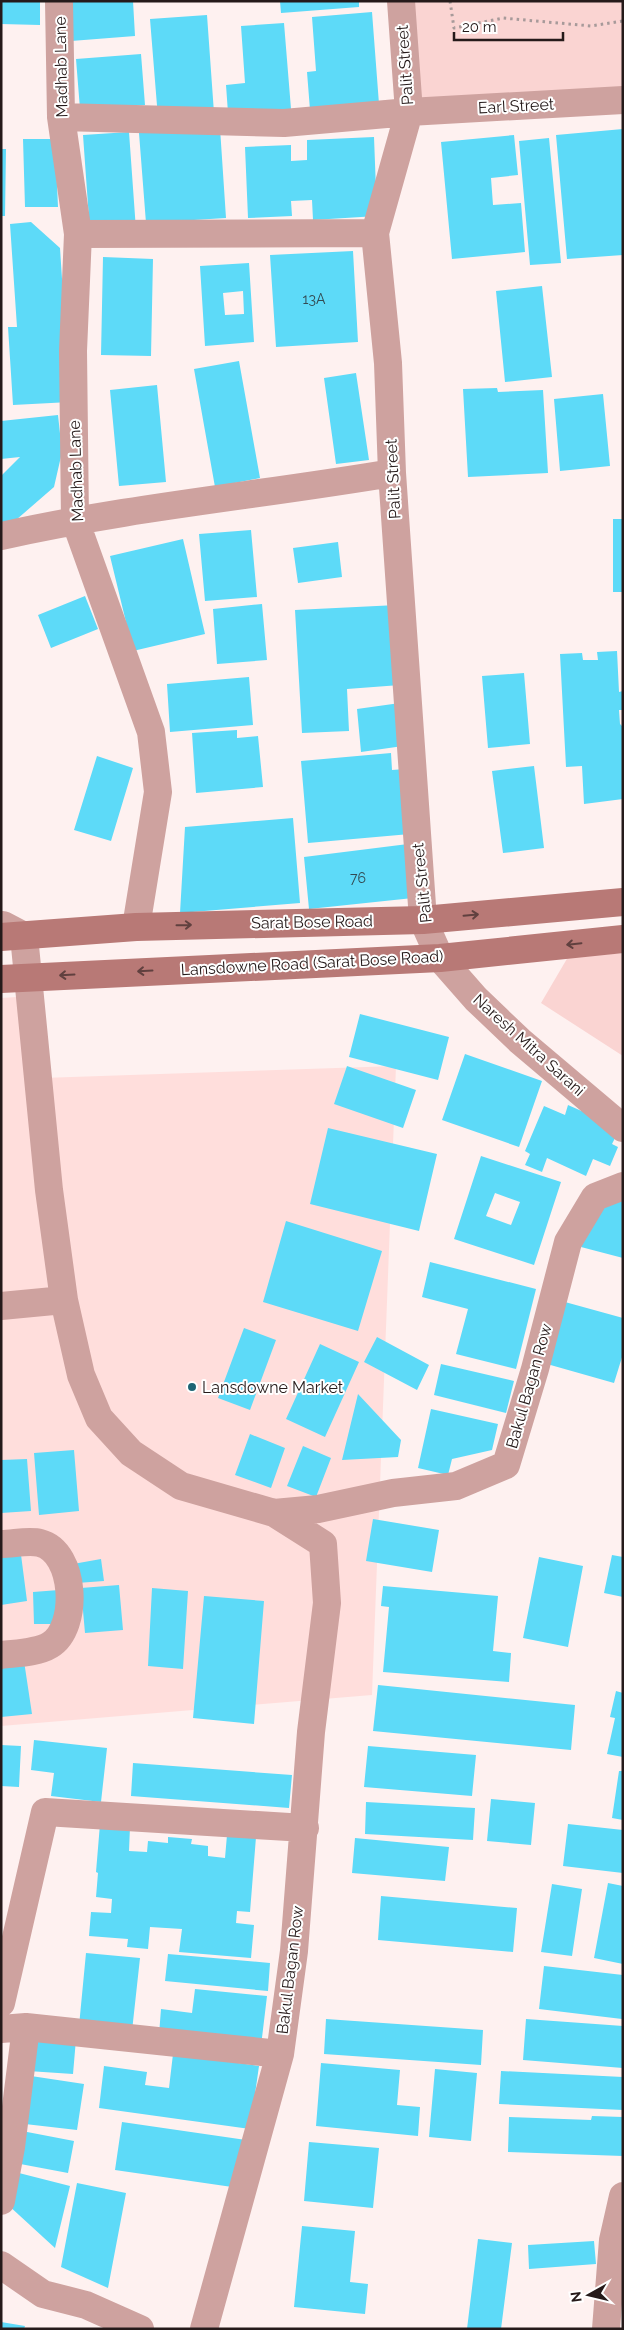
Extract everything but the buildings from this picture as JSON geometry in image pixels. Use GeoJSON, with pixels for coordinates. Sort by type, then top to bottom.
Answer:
{"type":"FeatureCollection","features":[{"type":"Feature","properties":{"kind":"main road","name":"Sarat Bose Road"},"geometry":{"type":"LineString","coordinates":[[9,932],[423,920],[623,902]]}},
{"type":"Feature","properties":{"kind":"main road","name":"Lansdowne Road (Sarat Bose Road)"},"geometry":{"type":"LineString","coordinates":[[14,978],[440,958],[623,939]]}},
{"type":"Feature","properties":{"kind":"street","name":"Madhab Lane"},"geometry":{"type":"LineString","coordinates":[[59,1],[61,117],[78,234],[73,351],[75,520],[151,732],[158,792],[136,927]]}},
{"type":"Feature","properties":{"kind":"street","name":"Palit Street"},"geometry":{"type":"LineString","coordinates":[[401,1],[409,112],[375,233],[388,363],[392,473],[423,920],[440,958]]}},
{"type":"Feature","properties":{"kind":"street","name":"Earl Street"},"geometry":{"type":"LineString","coordinates":[[61,117],[284,123],[409,112],[623,100]]}},
{"type":"Feature","properties":{"kind":"street"},"geometry":{"type":"LineString","coordinates":[[78,234],[375,233]]}},
{"type":"Feature","properties":{"kind":"street"},"geometry":{"type":"LineString","coordinates":[[1,536],[75,520],[303,488],[392,473]]}},
{"type":"Feature","properties":{"kind":"street"},"geometry":{"type":"LineString","coordinates":[[9,932],[14,978],[49,1190],[64,1300],[81,1375],[99,1418],[130,1452],[181,1486],[274,1513]]}},
{"type":"Feature","properties":{"kind":"street","name":"Naresh Mitra Sarani"},"geometry":{"type":"LineString","coordinates":[[440,958],[476,998],[520,1041],[623,1128]]}},
{"type":"Feature","properties":{"kind":"street","name":"Bakul Bagan Row"},"geometry":{"type":"LineString","coordinates":[[274,1513],[318,1508],[394,1494],[456,1486],[506,1465],[535,1369],[568,1242],[595,1198],[623,1186]]}},
{"type":"Feature","properties":{"kind":"street"},"geometry":{"type":"LineString","coordinates":[[1,1306],[64,1300]]}},
{"type":"Feature","properties":{"kind":"street","name":"Bakul Bagan Row"},"geometry":{"type":"LineString","coordinates":[[204,2329],[280,2054],[294,1951],[311,1732],[327,1603],[323,1544],[274,1513]]}},
{"type":"Feature","properties":{"kind":"street"},"geometry":{"type":"LineString","coordinates":[[1,1544],[40,1543],[58,1555],[67,1571],[70,1596],[66,1621],[60,1637],[50,1646],[27,1652],[1,1654]]}},
{"type":"Feature","properties":{"kind":"street"},"geometry":{"type":"LineString","coordinates":[[1,2003],[46,1812],[305,1828]]}},
{"type":"Feature","properties":{"kind":"street"},"geometry":{"type":"LineString","coordinates":[[1,2201],[11,2148],[14,2028],[280,2054]]}},
{"type":"Feature","properties":{"kind":"street"},"geometry":{"type":"LineString","coordinates":[[606,2329],[623,2196]]}},
{"type":"Feature","properties":{"kind":"street"},"geometry":{"type":"LineString","coordinates":[[1,2265],[43,2294],[86,2305],[140,2329]]}},
{"type":"Feature","properties":{"kind":"path"},"geometry":{"type":"LineString","coordinates":[[450,1],[454,28],[503,18],[591,26],[623,21]]}},
{"type":"Feature","properties":{"kind":"shaded area"},"geometry":{"type":"Polygon","coordinates":[[[409,1],[623,1],[623,89],[416,101],[409,1]]]}},
{"type":"Feature","properties":{"kind":"shaded area"},"geometry":{"type":"Polygon","coordinates":[[[623,953],[623,1056],[541,1003],[568,957],[623,953]]]}},
{"type":"Feature","properties":{"kind":"shaded area","name":"Lansdowne Market"},"geometry":{"type":"Polygon","coordinates":[[[33,996],[42,1078],[396,1066],[372,1695],[1,1726],[1,998],[33,996]]]}},
{"type":"Feature","properties":{"kind":"place","name":"Lansdowne Market"},"geometry":{"type":"Point","coordinates":[192,1387]}}]}
